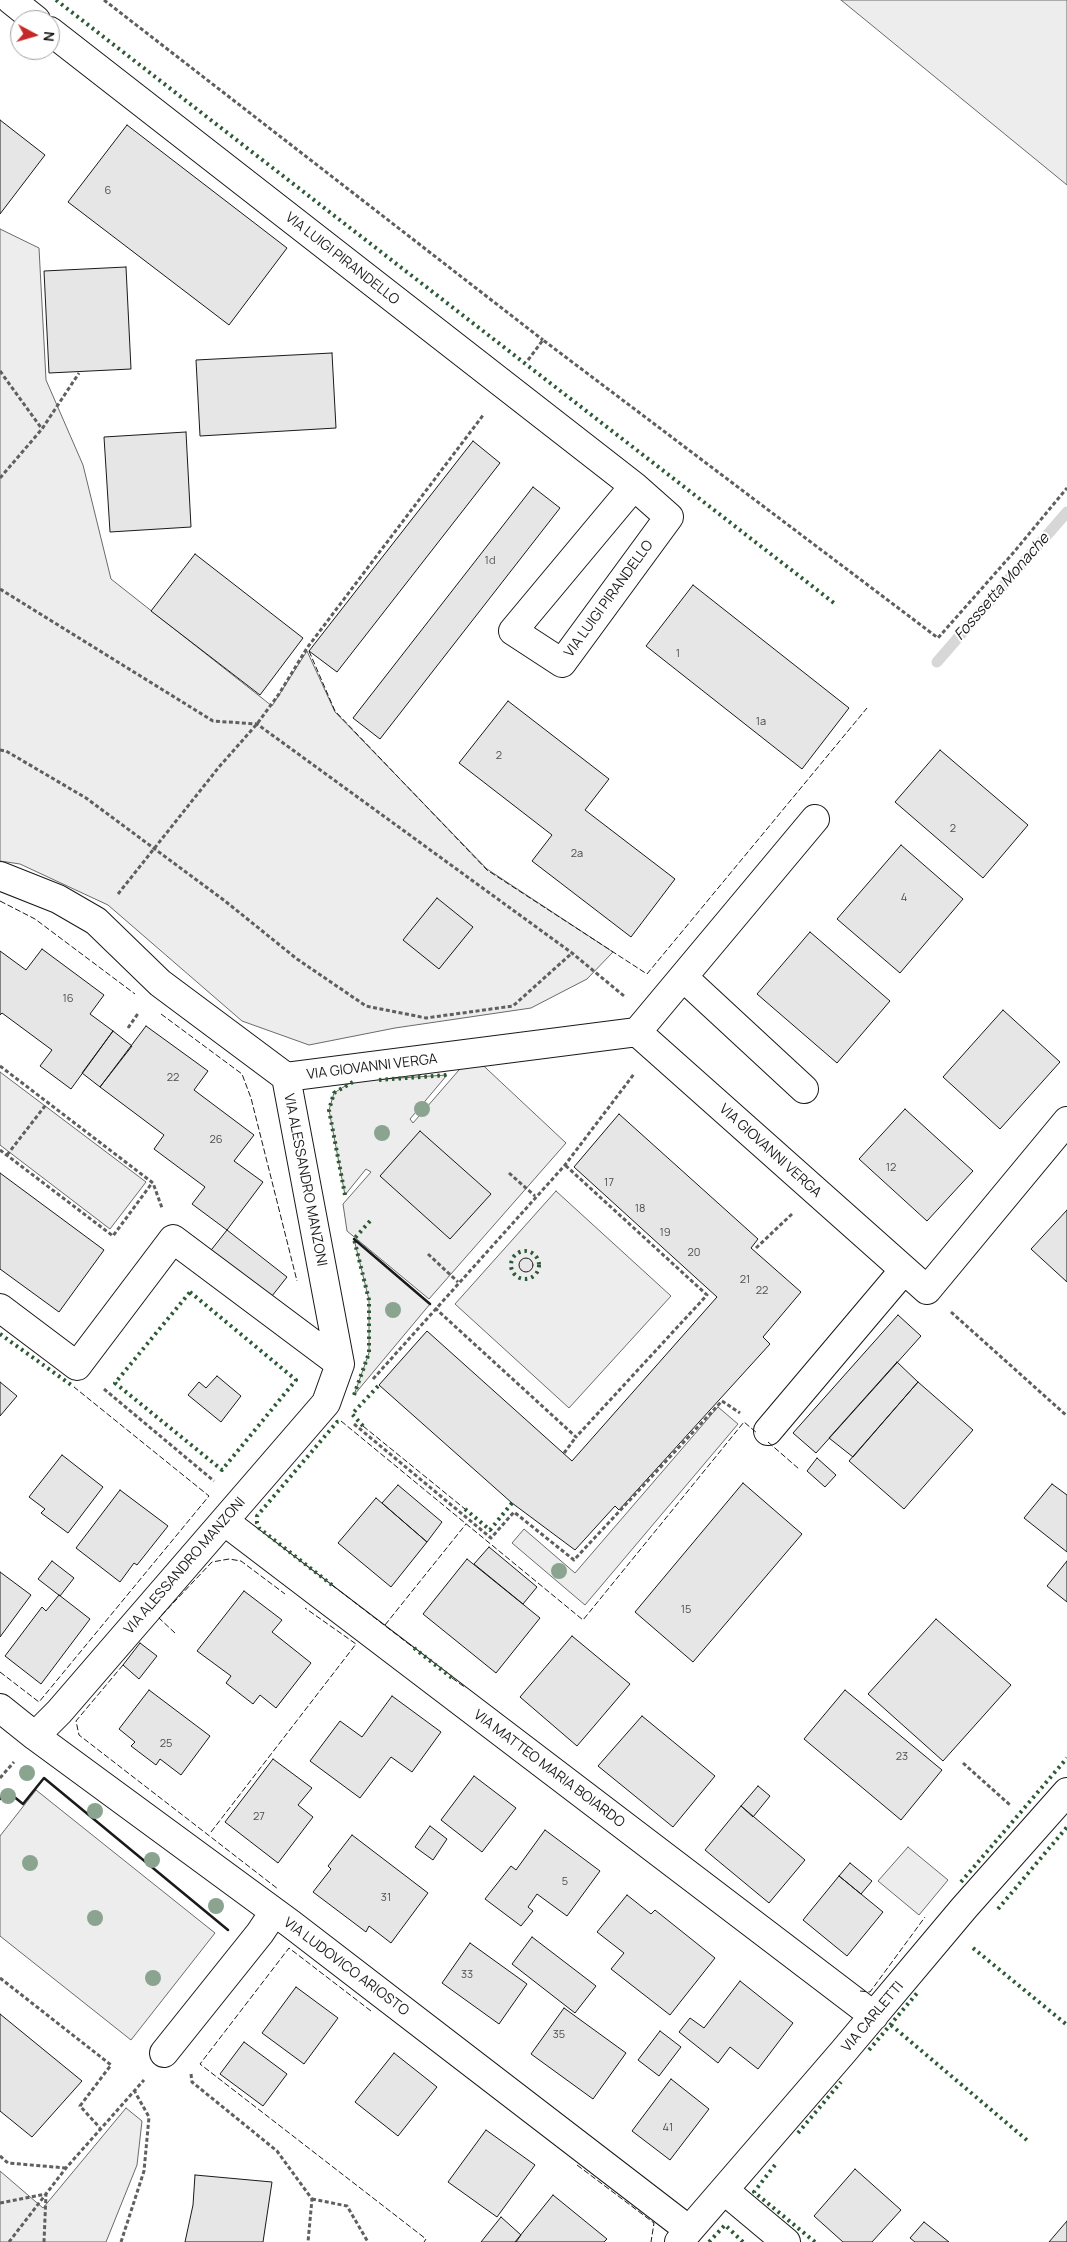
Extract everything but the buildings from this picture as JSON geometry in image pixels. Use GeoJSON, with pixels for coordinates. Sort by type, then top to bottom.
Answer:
{"type":"FeatureCollection","features":[{"type":"Feature","properties":{"kind":"street"},"geometry":{"type":"LineString","coordinates":[[10,0],[23,10]]}},
{"type":"Feature","properties":{"kind":"street","name":"VIA LUIGI PIRANDELLO"},"geometry":{"type":"LineString","coordinates":[[60,39],[634,486],[669,517],[562,663],[513,631],[634,486]]}},
{"type":"Feature","properties":{"kind":"street"},"geometry":{"type":"LineString","coordinates":[[647,1032],[683,977],[815,818]]}},
{"type":"Feature","properties":{"kind":"street","name":"VIA ALESSANDRO MANZONI"},"geometry":{"type":"LineString","coordinates":[[0,876],[58,899],[96,921],[160,983],[286,1077],[340,1364],[326,1403],[59,1712],[35,1736]]}},
{"type":"Feature","properties":{"kind":"street"},"geometry":{"type":"LineString","coordinates":[[683,977],[804,1089]]}},
{"type":"Feature","properties":{"kind":"street","name":"VIA GIOVANNI VERGA"},"geometry":{"type":"LineString","coordinates":[[286,1077],[647,1032],[816,1192],[927,1290]]}},
{"type":"Feature","properties":{"kind":"street"},"geometry":{"type":"LineString","coordinates":[[927,1290],[1067,1121]]}},
{"type":"Feature","properties":{"kind":"street"},"geometry":{"type":"LineString","coordinates":[[0,1308],[78,1366],[173,1239],[340,1364]]}},
{"type":"Feature","properties":{"kind":"street"},"geometry":{"type":"LineString","coordinates":[[768,1431],[904,1270]]}},
{"type":"Feature","properties":{"kind":"street","name":"VIA MATTEO MARIA BOIARDO"},"geometry":{"type":"LineString","coordinates":[[232,1512],[874,2016]]}},
{"type":"Feature","properties":{"kind":"street","name":"VIA LUDOVICO ARIOSTO"},"geometry":{"type":"LineString","coordinates":[[0,1708],[35,1736],[274,1912],[684,2236]]}},
{"type":"Feature","properties":{"kind":"street","name":"VIA CARLETTI"},"geometry":{"type":"LineString","coordinates":[[684,2236],[725,2191],[964,1908],[1067,1792]]}},
{"type":"Feature","properties":{"kind":"street"},"geometry":{"type":"LineString","coordinates":[[164,2053],[274,1912]]}},
{"type":"Feature","properties":{"kind":"street"},"geometry":{"type":"LineString","coordinates":[[725,2191],[786,2242]]}},
{"type":"Feature","properties":{"kind":"path"},"geometry":{"type":"LineString","coordinates":[[104,0],[543,340],[938,638],[1014,552],[1067,488]]}},
{"type":"Feature","properties":{"kind":"path"},"geometry":{"type":"LineString","coordinates":[[96,921],[219,767],[257,724],[279,694],[307,648],[506,386],[524,370],[528,369],[524,364],[543,340]]}},
{"type":"Feature","properties":{"kind":"path"},"geometry":{"type":"LineString","coordinates":[[0,371],[42,430]]}},
{"type":"Feature","properties":{"kind":"path"},"geometry":{"type":"LineString","coordinates":[[0,478],[42,430],[79,373]]}},
{"type":"Feature","properties":{"kind":"path"},"geometry":{"type":"LineString","coordinates":[[0,589],[213,721],[257,724],[572,952],[647,1032],[564,1164],[371,1381]]}},
{"type":"Feature","properties":{"kind":"path"},"geometry":{"type":"LineString","coordinates":[[0,750],[6,751],[86,798],[226,901],[297,959],[366,1006],[426,1018],[513,1006],[572,952]]}},
{"type":"Feature","properties":{"kind":"path"},"geometry":{"type":"LineString","coordinates":[[0,1066],[153,1183],[113,1236],[0,1150]]}},
{"type":"Feature","properties":{"kind":"path"},"geometry":{"type":"LineString","coordinates":[[7,1155],[48,1102]]}},
{"type":"Feature","properties":{"kind":"path"},"geometry":{"type":"LineString","coordinates":[[564,1164],[709,1293],[576,1437],[564,1453]]}},
{"type":"Feature","properties":{"kind":"path"},"geometry":{"type":"LineString","coordinates":[[509,1173],[535,1196]]}},
{"type":"Feature","properties":{"kind":"path"},"geometry":{"type":"LineString","coordinates":[[756,1248],[816,1192]]}},
{"type":"Feature","properties":{"kind":"path"},"geometry":{"type":"LineString","coordinates":[[428,1254],[458,1282]]}},
{"type":"Feature","properties":{"kind":"path"},"geometry":{"type":"LineString","coordinates":[[927,1290],[1067,1416]]}},
{"type":"Feature","properties":{"kind":"path"},"geometry":{"type":"LineString","coordinates":[[435,1308],[576,1437]]}},
{"type":"Feature","properties":{"kind":"path"},"geometry":{"type":"LineString","coordinates":[[78,1366],[232,1512]]}},
{"type":"Feature","properties":{"kind":"path"},"geometry":{"type":"LineString","coordinates":[[351,1419],[356,1427],[491,1538],[514,1512],[574,1560],[722,1401],[768,1431]]}},
{"type":"Feature","properties":{"kind":"path"},"geometry":{"type":"LineString","coordinates":[[963,1763],[1012,1806]]}},
{"type":"Feature","properties":{"kind":"path"},"geometry":{"type":"LineString","coordinates":[[0,1978],[111,2065],[80,2106],[100,2128]]}},
{"type":"Feature","properties":{"kind":"path"},"geometry":{"type":"LineString","coordinates":[[9,2242],[66,2168],[100,2128],[135,2092],[164,2053]]}},
{"type":"Feature","properties":{"kind":"path"},"geometry":{"type":"LineString","coordinates":[[190,2067],[192,2082],[277,2151],[312,2199],[308,2242]]}},
{"type":"Feature","properties":{"kind":"path"},"geometry":{"type":"LineString","coordinates":[[121,2242],[144,2171],[148,2117],[135,2092]]}},
{"type":"Feature","properties":{"kind":"path"},"geometry":{"type":"LineString","coordinates":[[0,2156],[8,2163],[66,2168]]}},
{"type":"Feature","properties":{"kind":"path"},"geometry":{"type":"LineString","coordinates":[[0,2203],[46,2194]]}},
{"type":"Feature","properties":{"kind":"path"},"geometry":{"type":"LineString","coordinates":[[44,2242],[46,2194]]}},
{"type":"Feature","properties":{"kind":"path"},"geometry":{"type":"LineString","coordinates":[[312,2199],[347,2206],[368,2242]]}},
{"type":"Feature","properties":{"kind":"shaded area"},"geometry":{"type":"Polygon","coordinates":[[[841,0],[1067,0],[1067,185],[841,0]]]}},
{"type":"Feature","properties":{"kind":"shaded area"},"geometry":{"type":"Polygon","coordinates":[[[0,229],[39,248],[46,380],[83,465],[111,579],[272,706],[307,651],[335,712],[487,869],[613,952],[587,979],[531,1008],[395,1028],[309,1045],[242,1021],[108,905],[20,864],[0,861],[0,229]]]}},
{"type":"Feature","properties":{"kind":"shaded area"},"geometry":{"type":"Polygon","coordinates":[[[472,1055],[566,1143],[429,1299],[347,1231],[343,1204],[371,1172],[366,1169],[345,1195],[329,1110],[334,1093],[353,1081],[447,1075],[410,1119],[413,1123],[472,1055]]]}},
{"type":"Feature","properties":{"kind":"shaded area"},"geometry":{"type":"Polygon","coordinates":[[[0,1072],[146,1182],[110,1229],[0,1145],[0,1072]]]}},
{"type":"Feature","properties":{"kind":"shaded area"},"geometry":{"type":"Polygon","coordinates":[[[556,1191],[671,1296],[569,1408],[455,1304],[556,1191]]]}},
{"type":"Feature","properties":{"kind":"shaded area"},"geometry":{"type":"Polygon","coordinates":[[[354,1239],[430,1304],[354,1395],[369,1353],[369,1300],[354,1239]]]}},
{"type":"Feature","properties":{"kind":"shaded area"},"geometry":{"type":"Polygon","coordinates":[[[718,1407],[738,1424],[585,1605],[512,1543],[524,1529],[575,1573],[718,1407]]]}},
{"type":"Feature","properties":{"kind":"shaded area"},"geometry":{"type":"Polygon","coordinates":[[[36,1790],[215,1933],[131,2040],[0,1936],[0,1836],[36,1790]]]}},
{"type":"Feature","properties":{"kind":"shaded area"},"geometry":{"type":"Polygon","coordinates":[[[908,1847],[948,1880],[919,1915],[878,1881],[908,1847]]]}},
{"type":"Feature","properties":{"kind":"shaded area"},"geometry":{"type":"Polygon","coordinates":[[[126,2108],[142,2121],[137,2165],[106,2242],[0,2242],[0,2171],[43,2208],[126,2108]]]}},
{"type":"Feature","properties":{"kind":"waterway","name":"Fosssetta Monache"},"geometry":{"type":"LineString","coordinates":[[937,662],[1067,512]]}},
{"type":"Feature","properties":{"kind":"hedge"},"geometry":{"type":"LineString","coordinates":[[56,0],[834,603]]}},
{"type":"Feature","properties":{"kind":"hedge"},"geometry":{"type":"LineString","coordinates":[[379,1080],[447,1075]]}},
{"type":"Feature","properties":{"kind":"hedge"},"geometry":{"type":"LineString","coordinates":[[345,1195],[329,1110],[334,1093],[353,1082]]}},
{"type":"Feature","properties":{"kind":"hedge"},"geometry":{"type":"LineString","coordinates":[[354,1395],[369,1353],[369,1300],[354,1239],[370,1221]]}},
{"type":"Feature","properties":{"kind":"hedge"},"geometry":{"type":"LineString","coordinates":[[525,1251],[535,1255],[539,1265],[535,1275],[525,1279],[515,1275],[511,1265],[515,1255],[525,1251]]}},
{"type":"Feature","properties":{"kind":"hedge"},"geometry":{"type":"LineString","coordinates":[[190,1292],[296,1380],[222,1470],[115,1383],[190,1292]]}},
{"type":"Feature","properties":{"kind":"hedge"},"geometry":{"type":"LineString","coordinates":[[0,1334],[74,1387]]}},
{"type":"Feature","properties":{"kind":"hedge"},"geometry":{"type":"LineString","coordinates":[[363,1426],[352,1414],[379,1385]]}},
{"type":"Feature","properties":{"kind":"hedge"},"geometry":{"type":"LineString","coordinates":[[332,1585],[259,1528],[257,1516],[337,1422],[341,1421]]}},
{"type":"Feature","properties":{"kind":"hedge"},"geometry":{"type":"LineString","coordinates":[[465,1509],[490,1530],[512,1503]]}},
{"type":"Feature","properties":{"kind":"hedge"},"geometry":{"type":"LineString","coordinates":[[414,1648],[452,1678]]}},
{"type":"Feature","properties":{"kind":"hedge"},"geometry":{"type":"LineString","coordinates":[[961,1882],[1067,1758]]}},
{"type":"Feature","properties":{"kind":"hedge"},"geometry":{"type":"LineString","coordinates":[[998,1909],[1067,1827]]}},
{"type":"Feature","properties":{"kind":"hedge"},"geometry":{"type":"LineString","coordinates":[[973,1948],[1067,2025]]}},
{"type":"Feature","properties":{"kind":"hedge"},"geometry":{"type":"LineString","coordinates":[[869,2050],[918,1992]]}},
{"type":"Feature","properties":{"kind":"hedge"},"geometry":{"type":"LineString","coordinates":[[891,2025],[1028,2141]]}},
{"type":"Feature","properties":{"kind":"hedge"},"geometry":{"type":"LineString","coordinates":[[798,2133],[841,2082]]}},
{"type":"Feature","properties":{"kind":"hedge"},"geometry":{"type":"LineString","coordinates":[[775,2165],[754,2192],[815,2242]]}},
{"type":"Feature","properties":{"kind":"hedge"},"geometry":{"type":"LineString","coordinates":[[709,2242],[725,2225],[743,2242]]}},
{"type":"Feature","properties":{"kind":"fence"},"geometry":{"type":"LineString","coordinates":[[309,651],[335,711],[487,870],[647,974],[867,708]]}},
{"type":"Feature","properties":{"kind":"fence"},"geometry":{"type":"LineString","coordinates":[[0,901],[35,919],[135,994]]}},
{"type":"Feature","properties":{"kind":"fence"},"geometry":{"type":"LineString","coordinates":[[161,1014],[242,1074],[251,1098],[297,1281]]}},
{"type":"Feature","properties":{"kind":"fence"},"geometry":{"type":"LineString","coordinates":[[0,1672],[39,1702],[209,1496],[74,1387]]}},
{"type":"Feature","properties":{"kind":"fence"},"geometry":{"type":"LineString","coordinates":[[341,1421],[583,1620],[744,1422],[757,1433]]}},
{"type":"Feature","properties":{"kind":"fence"},"geometry":{"type":"LineString","coordinates":[[363,1426],[465,1509]]}},
{"type":"Feature","properties":{"kind":"fence"},"geometry":{"type":"LineString","coordinates":[[768,1442],[799,1469]]}},
{"type":"Feature","properties":{"kind":"fence"},"geometry":{"type":"LineString","coordinates":[[385,1625],[466,1524]]}},
{"type":"Feature","properties":{"kind":"fence"},"geometry":{"type":"LineString","coordinates":[[175,1633],[159,1618],[212,1562],[229,1559],[241,1561],[285,1594]]}},
{"type":"Feature","properties":{"kind":"fence"},"geometry":{"type":"LineString","coordinates":[[332,1585],[414,1648]]}},
{"type":"Feature","properties":{"kind":"fence"},"geometry":{"type":"LineString","coordinates":[[211,1832],[356,1644],[305,1608]]}},
{"type":"Feature","properties":{"kind":"fence"},"geometry":{"type":"LineString","coordinates":[[123,1665],[76,1721],[79,1735],[278,1889]]}},
{"type":"Feature","properties":{"kind":"fence"},"geometry":{"type":"LineString","coordinates":[[452,1678],[466,1688]]}},
{"type":"Feature","properties":{"kind":"fence"},"geometry":{"type":"LineString","coordinates":[[860,1991],[870,1992],[925,1917]]}},
{"type":"Feature","properties":{"kind":"fence"},"geometry":{"type":"LineString","coordinates":[[371,2011],[289,1948],[200,2064],[426,2239],[424,2242]]}},
{"type":"Feature","properties":{"kind":"fence"},"geometry":{"type":"LineString","coordinates":[[577,2165],[654,2223],[651,2242]]}},
{"type":"Feature","properties":{"kind":"wall"},"geometry":{"type":"LineString","coordinates":[[354,1239],[430,1304]]}},
{"type":"Feature","properties":{"kind":"wall"},"geometry":{"type":"LineString","coordinates":[[0,1799],[7,1791],[23,1804],[44,1778],[228,1930]]}}]}
